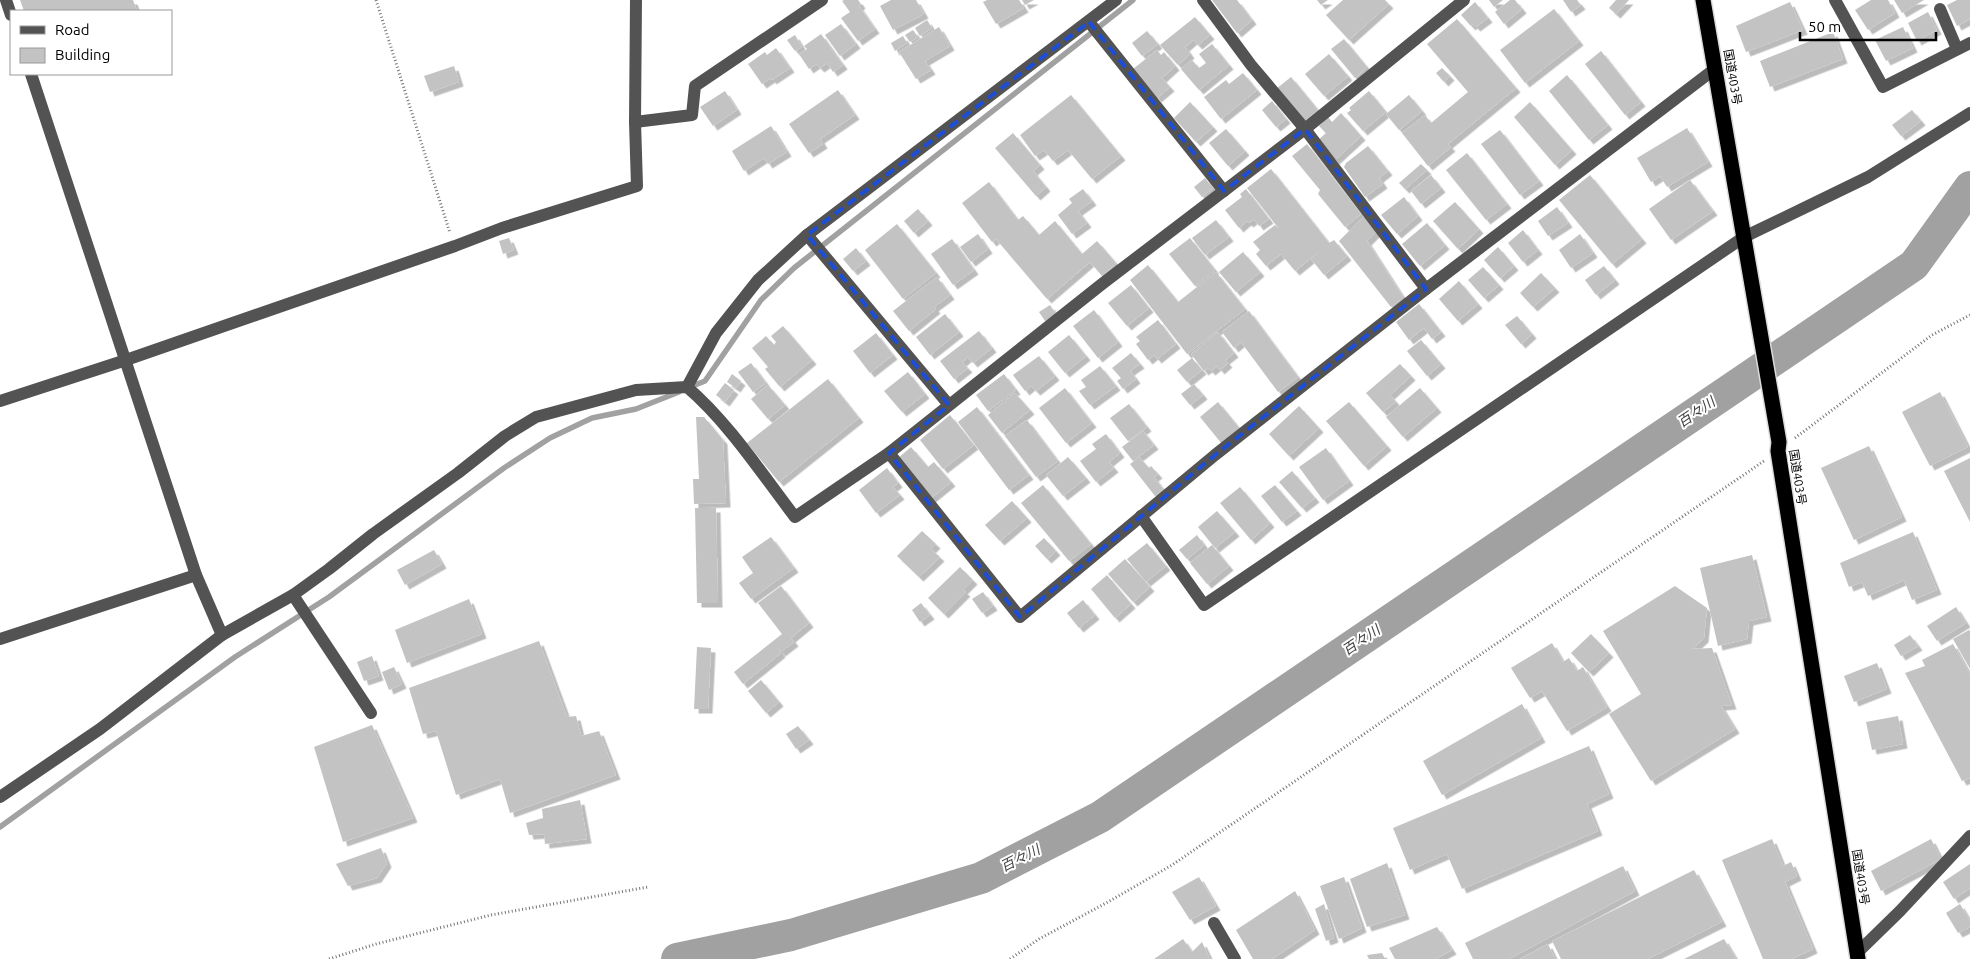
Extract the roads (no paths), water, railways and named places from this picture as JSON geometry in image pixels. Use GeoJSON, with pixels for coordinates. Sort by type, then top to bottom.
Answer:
{"type":"FeatureCollection","features":[{"type":"Feature","properties":{"kind":"highway","name":"国道403号"},"geometry":{"type":"LineString","coordinates":[[1703,0],[1716,68],[1778,446],[1857,956]]}},
{"type":"Feature","properties":{"kind":"street"},"geometry":{"type":"LineString","coordinates":[[6,0],[10,12]]}},
{"type":"Feature","properties":{"kind":"street"},"geometry":{"type":"LineString","coordinates":[[0,401],[126,360],[502,228],[637,186],[635,122],[636,0]]}},
{"type":"Feature","properties":{"kind":"street"},"geometry":{"type":"LineString","coordinates":[[635,122],[692,115],[695,86],[822,0]]}},
{"type":"Feature","properties":{"kind":"street"},"geometry":{"type":"LineString","coordinates":[[687,387],[716,334],[758,280],[807,235],[1090,22],[1116,0]]}},
{"type":"Feature","properties":{"kind":"street"},"geometry":{"type":"LineString","coordinates":[[1204,0],[1251,65],[1305,129],[1426,288]]}},
{"type":"Feature","properties":{"kind":"street"},"geometry":{"type":"LineString","coordinates":[[0,797],[100,729],[222,635],[293,595],[330,569],[373,534],[458,473],[505,436],[536,417],[636,390],[687,387],[702,400],[722,423],[795,517],[889,453],[1102,284],[1305,129],[1464,0]]}},
{"type":"Feature","properties":{"kind":"street"},"geometry":{"type":"LineString","coordinates":[[1835,0],[1883,87],[1970,43]]}},
{"type":"Feature","properties":{"kind":"street"},"geometry":{"type":"LineString","coordinates":[[1940,9],[1958,49]]}},
{"type":"Feature","properties":{"kind":"street"},"geometry":{"type":"LineString","coordinates":[[1090,22],[1224,191]]}},
{"type":"Feature","properties":{"kind":"street"},"geometry":{"type":"LineString","coordinates":[[889,453],[1020,617],[1215,454],[1426,288],[1716,68]]}},
{"type":"Feature","properties":{"kind":"street"},"geometry":{"type":"LineString","coordinates":[[31,75],[196,575],[222,635]]}},
{"type":"Feature","properties":{"kind":"street"},"geometry":{"type":"LineString","coordinates":[[1141,516],[1204,604],[1745,243],[1868,177],[1970,113]]}},
{"type":"Feature","properties":{"kind":"street"},"geometry":{"type":"LineString","coordinates":[[807,235],[949,405]]}},
{"type":"Feature","properties":{"kind":"street"},"geometry":{"type":"LineString","coordinates":[[0,639],[196,575]]}},
{"type":"Feature","properties":{"kind":"street"},"geometry":{"type":"LineString","coordinates":[[293,595],[372,713]]}},
{"type":"Feature","properties":{"kind":"street"},"geometry":{"type":"LineString","coordinates":[[1857,956],[1970,836]]}},
{"type":"Feature","properties":{"kind":"street"},"geometry":{"type":"LineString","coordinates":[[1214,923],[1235,959]]}},
{"type":"Feature","properties":{"kind":"waterway"},"geometry":{"type":"LineString","coordinates":[[690,387],[705,381],[761,300],[794,268],[1133,0]]}},
{"type":"Feature","properties":{"kind":"waterway","name":"百々川"},"geometry":{"type":"LineString","coordinates":[[677,959],[791,935],[981,878],[1100,817],[1914,265],[1970,187]]}},
{"type":"Feature","properties":{"kind":"waterway"},"geometry":{"type":"LineString","coordinates":[[0,827],[235,657],[329,597],[504,468],[550,438],[592,418],[636,409],[679,392]]}}]}
